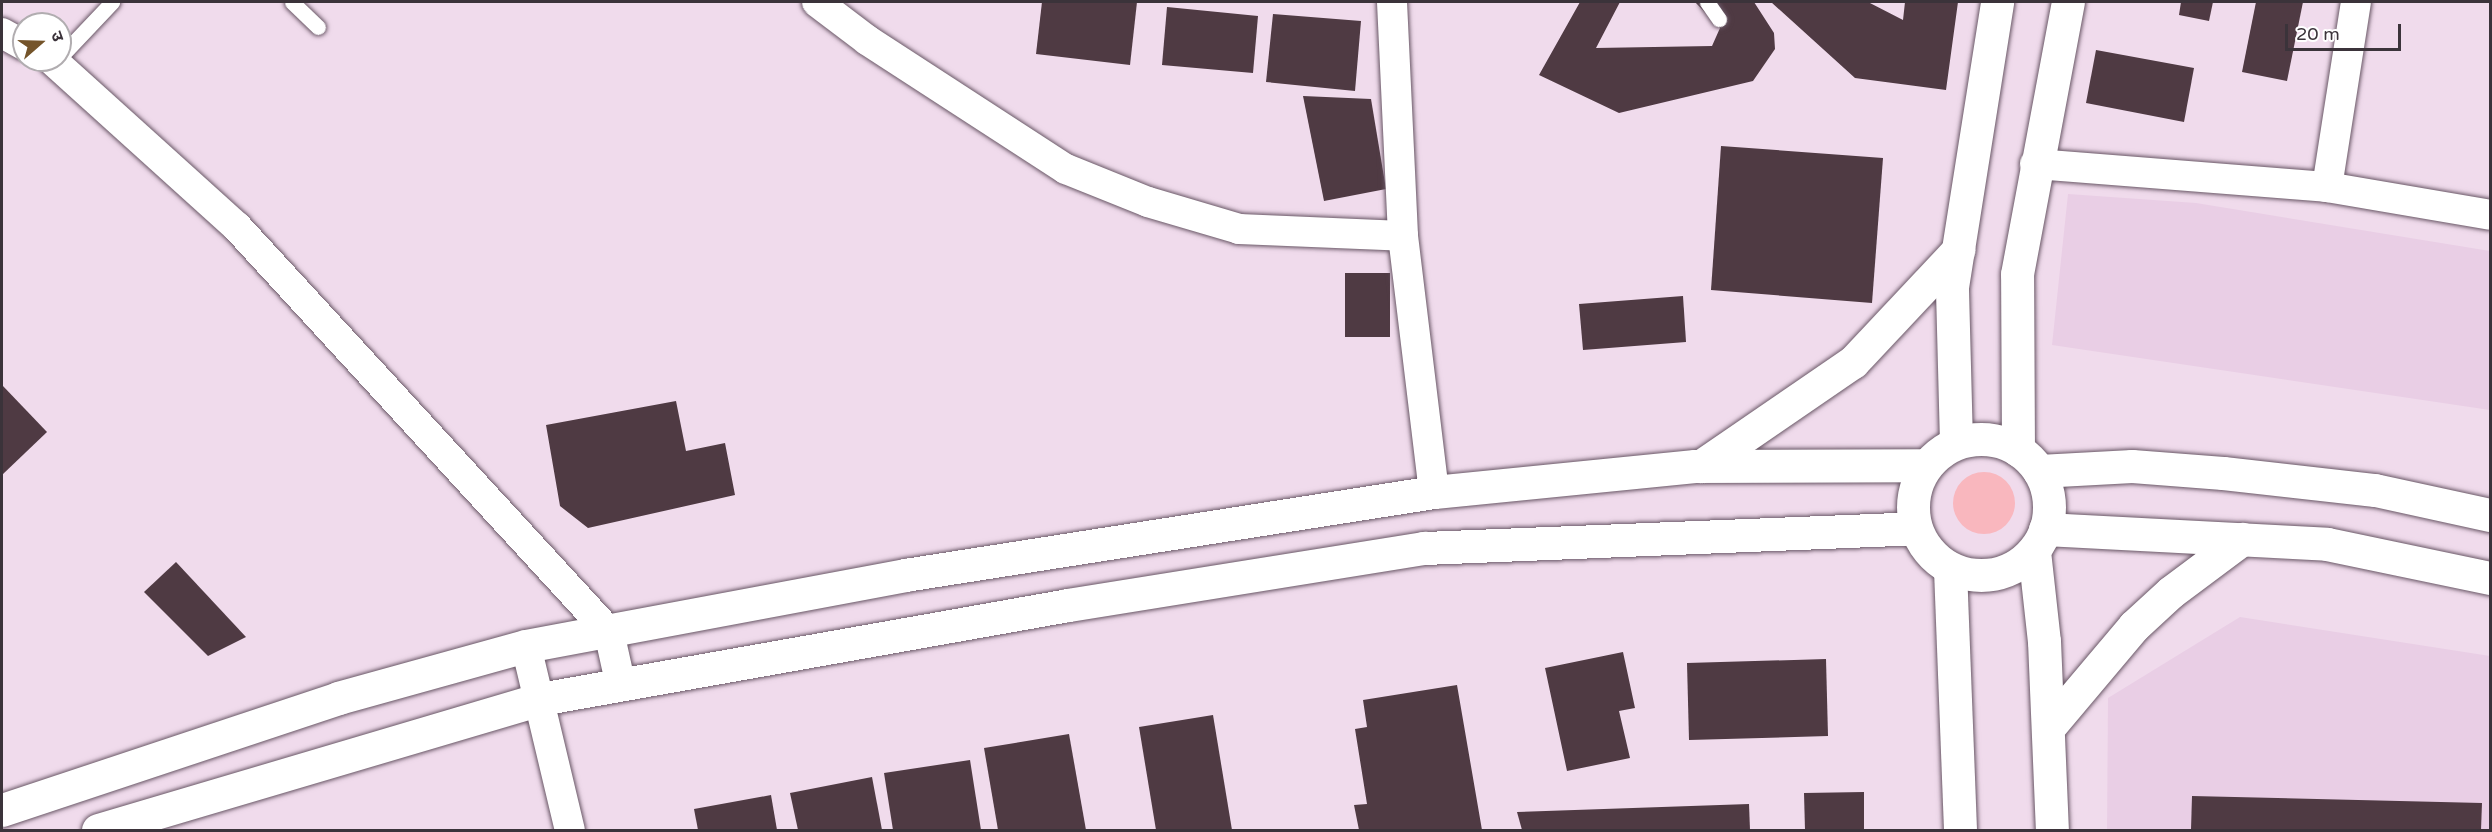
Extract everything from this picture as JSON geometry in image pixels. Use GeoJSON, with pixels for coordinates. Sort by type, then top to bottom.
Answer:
{"type":"FeatureCollection","features":[{"type":"Feature","properties":{"kind":"main road"},"geometry":{"type":"LineString","coordinates":[[1956,443],[1952,309],[1958,250],[1997,2]]}},
{"type":"Feature","properties":{"kind":"main road"},"geometry":{"type":"LineString","coordinates":[[2052,831],[2040,540],[2048,499],[2029,460],[2017,274],[2035,164],[2068,2]]}},
{"type":"Feature","properties":{"kind":"main road"},"geometry":{"type":"LineString","coordinates":[[1701,466],[1853,362],[1958,250]]}},
{"type":"Feature","properties":{"kind":"main road"},"geometry":{"type":"LineString","coordinates":[[2490,515],[2375,490],[2223,473],[2029,460],[1988,438],[1956,443],[1926,465],[1917,482],[1915,528],[1929,552],[1950,568],[1980,575],[2010,570],[2040,540],[2242,539],[2327,544],[2490,578]]}},
{"type":"Feature","properties":{"kind":"main road"},"geometry":{"type":"LineString","coordinates":[[2,810],[338,698],[526,646],[905,575],[1434,492],[1701,466],[1926,465]]}},
{"type":"Feature","properties":{"kind":"main road"},"geometry":{"type":"LineString","coordinates":[[98,831],[540,699],[1068,605],[1424,548],[1915,528]]}},
{"type":"Feature","properties":{"kind":"main road"},"geometry":{"type":"LineString","coordinates":[[2048,728],[2142,620],[2242,539]]}},
{"type":"Feature","properties":{"kind":"main road"},"geometry":{"type":"LineString","coordinates":[[1950,568],[1960,831]]}},
{"type":"Feature","properties":{"kind":"street"},"geometry":{"type":"LineString","coordinates":[[817,2],[867,40],[1066,169],[1127,194],[1239,229],[1403,236]]}},
{"type":"Feature","properties":{"kind":"street"},"geometry":{"type":"LineString","coordinates":[[1392,2],[1403,236],[1434,492]]}},
{"type":"Feature","properties":{"kind":"street"},"geometry":{"type":"LineString","coordinates":[[2327,187],[2356,2]]}},
{"type":"Feature","properties":{"kind":"street"},"geometry":{"type":"LineString","coordinates":[[69,72],[237,227],[609,632],[621,686]]}},
{"type":"Feature","properties":{"kind":"street"},"geometry":{"type":"LineString","coordinates":[[2035,164],[2327,187],[2490,215]]}},
{"type":"Feature","properties":{"kind":"street"},"geometry":{"type":"LineString","coordinates":[[526,646],[570,831]]}},
{"type":"Feature","properties":{"kind":"lane"},"geometry":{"type":"LineString","coordinates":[[72,43],[112,2]]}},
{"type":"Feature","properties":{"kind":"lane"},"geometry":{"type":"LineString","coordinates":[[292,2],[318,27]]}},
{"type":"Feature","properties":{"kind":"lane"},"geometry":{"type":"LineString","coordinates":[[1707,2],[1719,20]]}},
{"type":"Feature","properties":{"kind":"shaded area"},"geometry":{"type":"Polygon","coordinates":[[[2068,194],[2196,203],[2490,251],[2490,410],[2052,345],[2068,194]]]}},
{"type":"Feature","properties":{"kind":"shaded area"},"geometry":{"type":"Polygon","coordinates":[[[1978,472],[1990,472],[2006,481],[2013,491],[2015,503],[2013,515],[2006,525],[1990,534],[1978,534],[1967,529],[1958,520],[1953,509],[1953,497],[1958,486],[1967,477],[1978,472]]]}},
{"type":"Feature","properties":{"kind":"shaded area"},"geometry":{"type":"Polygon","coordinates":[[[2240,617],[2490,656],[2490,830],[2107,830],[2108,698],[2240,617]]]}},
{"type":"Feature","properties":{"kind":"building"},"geometry":{"type":"Polygon","coordinates":[[[1042,2],[1137,2],[1130,65],[1036,54],[1042,2]]]}},
{"type":"Feature","properties":{"kind":"building"},"geometry":{"type":"Polygon","coordinates":[[[1580,2],[1620,2],[1596,48],[1712,46],[1720,28],[1695,2],[1754,2],[1774,33],[1775,49],[1753,81],[1619,113],[1539,75],[1580,2]]]}},
{"type":"Feature","properties":{"kind":"building"},"geometry":{"type":"Polygon","coordinates":[[[1771,2],[1868,2],[1903,20],[1905,2],[1958,2],[1946,90],[1855,78],[1771,2]]]}},
{"type":"Feature","properties":{"kind":"building"},"geometry":{"type":"Polygon","coordinates":[[[2181,2],[2213,2],[2209,21],[2179,15],[2181,2]]]}},
{"type":"Feature","properties":{"kind":"building"},"geometry":{"type":"Polygon","coordinates":[[[2256,2],[2303,2],[2287,81],[2242,72],[2256,2]]]}},
{"type":"Feature","properties":{"kind":"building"},"geometry":{"type":"Polygon","coordinates":[[[1167,7],[1258,16],[1253,73],[1162,65],[1167,7]]]}},
{"type":"Feature","properties":{"kind":"building"},"geometry":{"type":"Polygon","coordinates":[[[1273,14],[1361,21],[1355,91],[1266,82],[1273,14]]]}},
{"type":"Feature","properties":{"kind":"building"},"geometry":{"type":"Polygon","coordinates":[[[2096,50],[2194,68],[2184,122],[2086,103],[2096,50]]]}},
{"type":"Feature","properties":{"kind":"building"},"geometry":{"type":"Polygon","coordinates":[[[1303,96],[1371,99],[1386,189],[1324,201],[1303,96]]]}},
{"type":"Feature","properties":{"kind":"building"},"geometry":{"type":"Polygon","coordinates":[[[1721,146],[1883,158],[1872,303],[1711,290],[1721,146]]]}},
{"type":"Feature","properties":{"kind":"building"},"geometry":{"type":"Polygon","coordinates":[[[1345,273],[1390,273],[1390,337],[1345,337],[1345,273]]]}},
{"type":"Feature","properties":{"kind":"building"},"geometry":{"type":"Polygon","coordinates":[[[1683,296],[1686,342],[1583,350],[1579,304],[1683,296]]]}},
{"type":"Feature","properties":{"kind":"building"},"geometry":{"type":"Polygon","coordinates":[[[2,385],[47,432],[2,475],[2,385]]]}},
{"type":"Feature","properties":{"kind":"building"},"geometry":{"type":"Polygon","coordinates":[[[676,401],[686,451],[725,443],[735,495],[588,528],[560,506],[546,425],[676,401]]]}},
{"type":"Feature","properties":{"kind":"building"},"geometry":{"type":"Polygon","coordinates":[[[176,562],[246,637],[208,656],[144,592],[176,562]]]}},
{"type":"Feature","properties":{"kind":"building"},"geometry":{"type":"Polygon","coordinates":[[[1623,652],[1635,708],[1619,711],[1630,758],[1567,771],[1545,668],[1623,652]]]}},
{"type":"Feature","properties":{"kind":"building"},"geometry":{"type":"Polygon","coordinates":[[[1826,659],[1828,736],[1689,740],[1687,663],[1826,659]]]}},
{"type":"Feature","properties":{"kind":"building"},"geometry":{"type":"Polygon","coordinates":[[[1457,685],[1482,830],[1359,830],[1354,805],[1367,804],[1355,729],[1367,727],[1363,700],[1457,685]]]}},
{"type":"Feature","properties":{"kind":"building"},"geometry":{"type":"Polygon","coordinates":[[[1213,715],[1232,830],[1156,830],[1139,727],[1213,715]]]}},
{"type":"Feature","properties":{"kind":"building"},"geometry":{"type":"Polygon","coordinates":[[[1069,734],[1086,830],[998,830],[984,748],[1069,734]]]}},
{"type":"Feature","properties":{"kind":"building"},"geometry":{"type":"Polygon","coordinates":[[[970,760],[981,830],[893,830],[884,773],[970,760]]]}},
{"type":"Feature","properties":{"kind":"building"},"geometry":{"type":"Polygon","coordinates":[[[872,777],[882,830],[798,830],[790,793],[872,777]]]}},
{"type":"Feature","properties":{"kind":"building"},"geometry":{"type":"Polygon","coordinates":[[[1864,792],[1864,830],[1805,830],[1804,793],[1864,792]]]}},
{"type":"Feature","properties":{"kind":"building"},"geometry":{"type":"Polygon","coordinates":[[[771,795],[777,830],[698,830],[694,809],[771,795]]]}},
{"type":"Feature","properties":{"kind":"building"},"geometry":{"type":"Polygon","coordinates":[[[2192,796],[2482,803],[2481,830],[2191,830],[2192,796]]]}},
{"type":"Feature","properties":{"kind":"building"},"geometry":{"type":"Polygon","coordinates":[[[1749,804],[1750,830],[1522,830],[1517,812],[1749,804]]]}}]}
